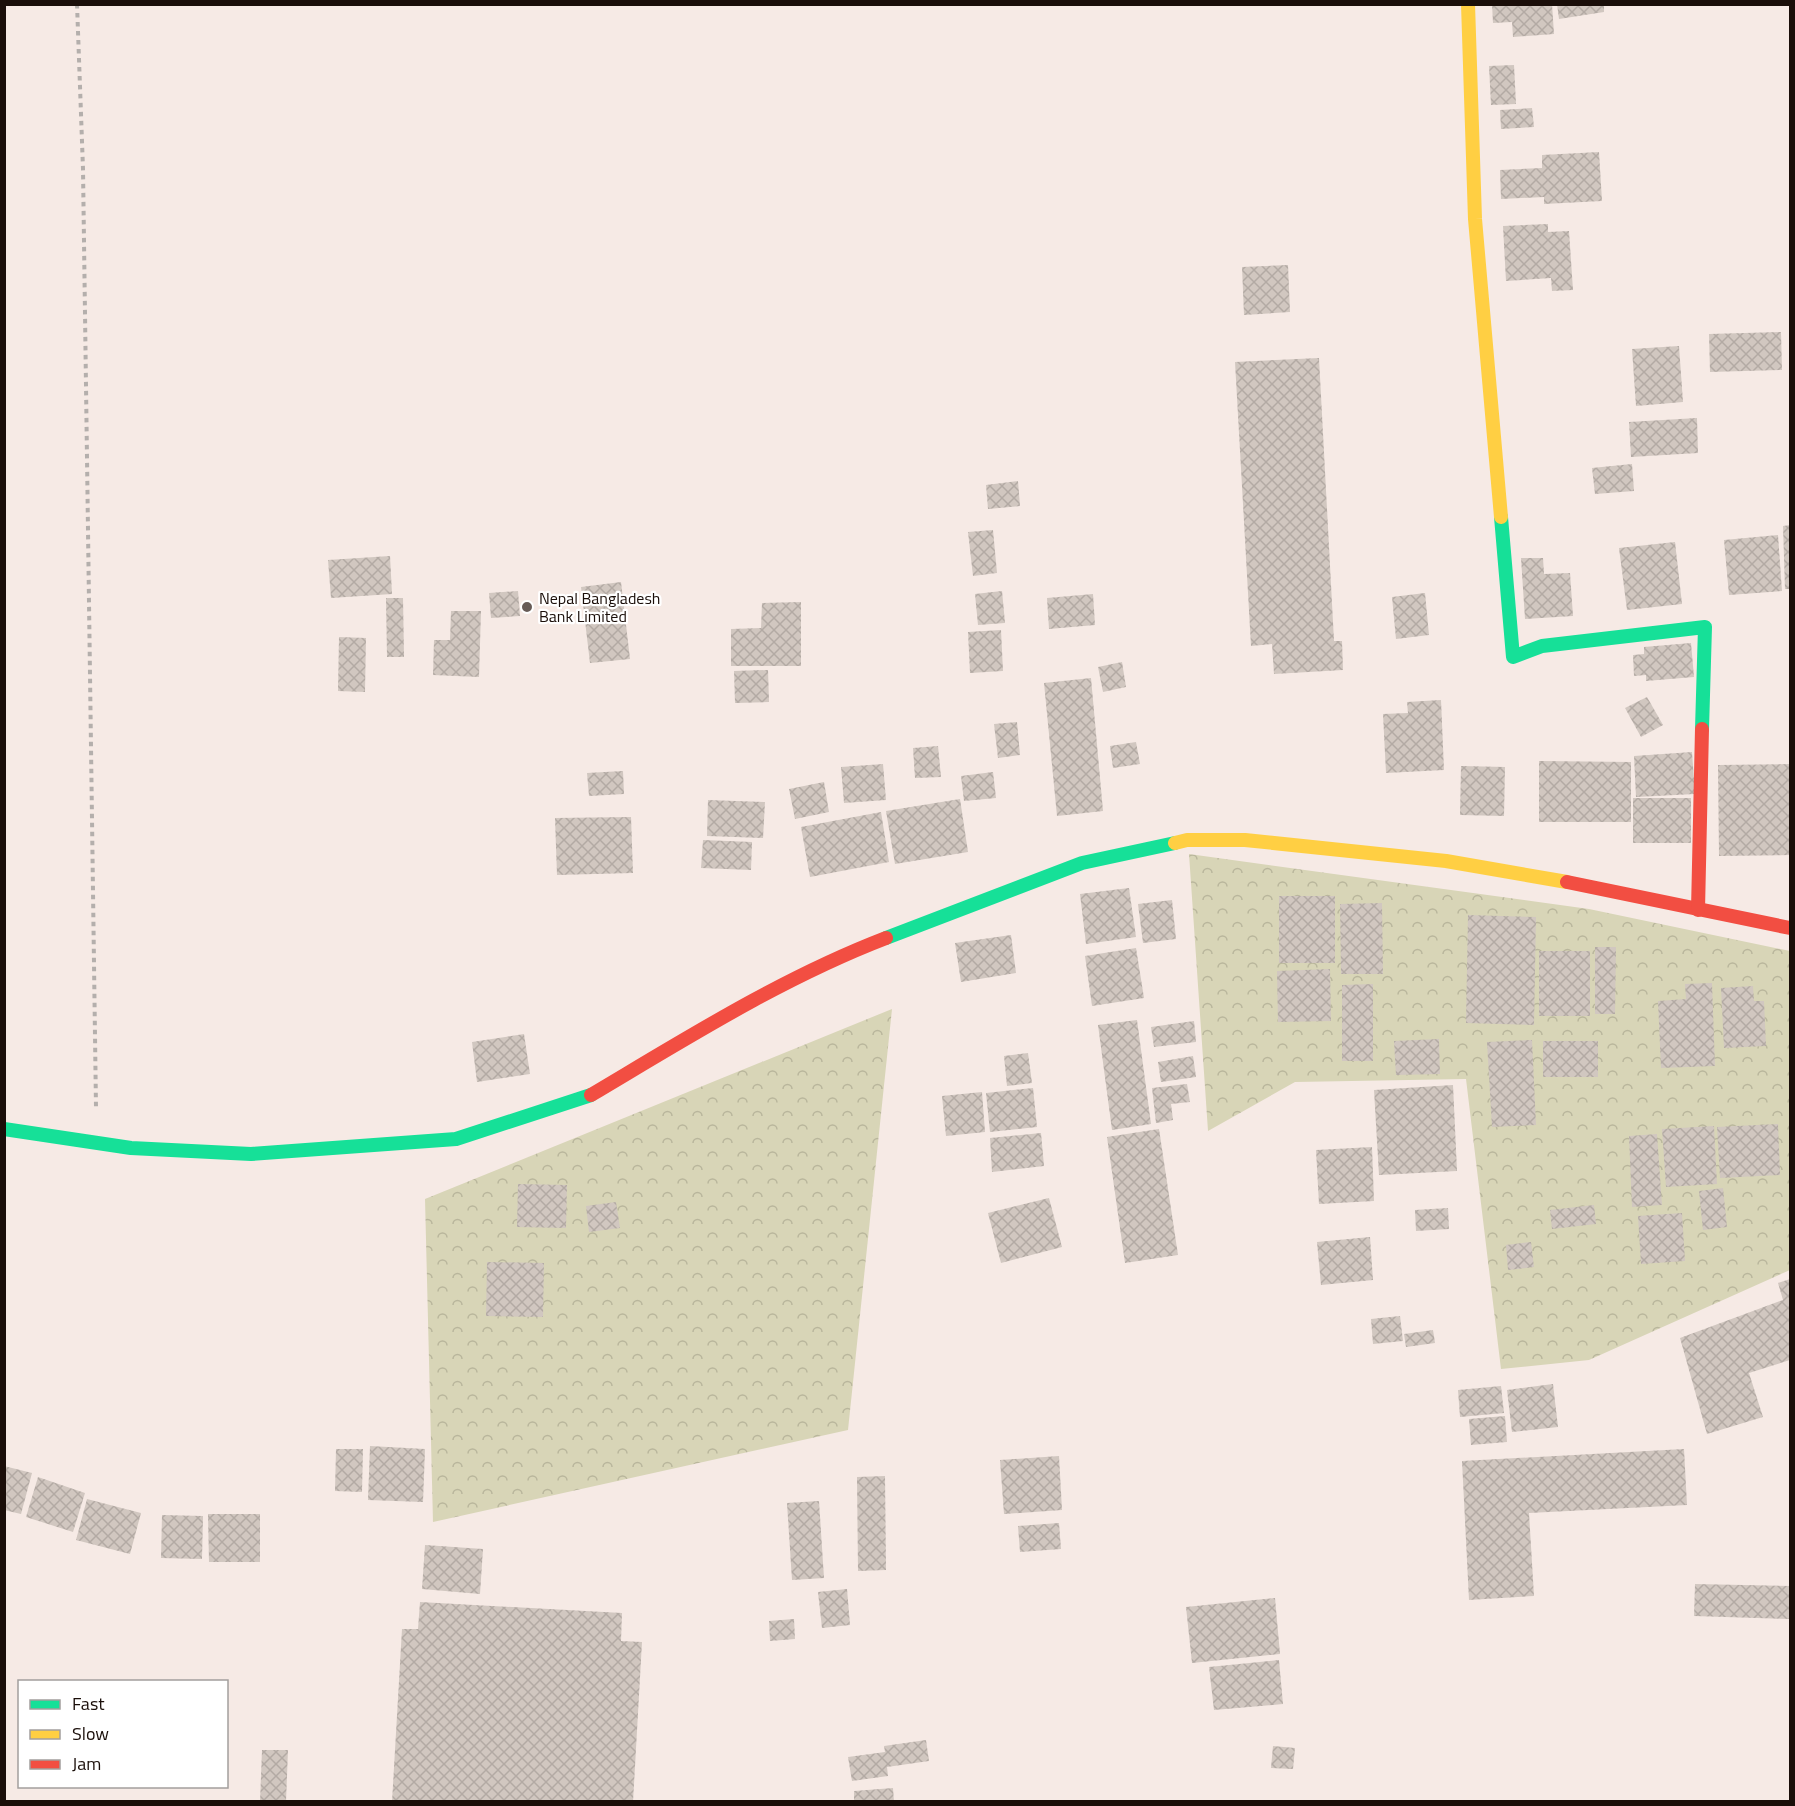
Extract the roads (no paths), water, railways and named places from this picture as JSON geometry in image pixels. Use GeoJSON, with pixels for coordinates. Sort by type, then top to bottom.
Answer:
{"type":"FeatureCollection","features":[{"type":"Feature","properties":{"kind":"street"},"geometry":{"type":"LineString","coordinates":[[1468,4],[1475,219],[1513,657],[1542,646],[1705,627],[1698,910]]}},
{"type":"Feature","properties":{"kind":"street"},"geometry":{"type":"LineString","coordinates":[[4,1130],[173,1151],[251,1154],[456,1139],[585,1099],[716,1021],[832,959],[1083,863],[1187,840],[1245,840],[1446,861],[1589,886],[1791,928]]}},
{"type":"Feature","properties":{"kind":"place","name":"Nepal Bangladesh Bank Limited"},"geometry":{"type":"Point","coordinates":[527,607]}}]}
